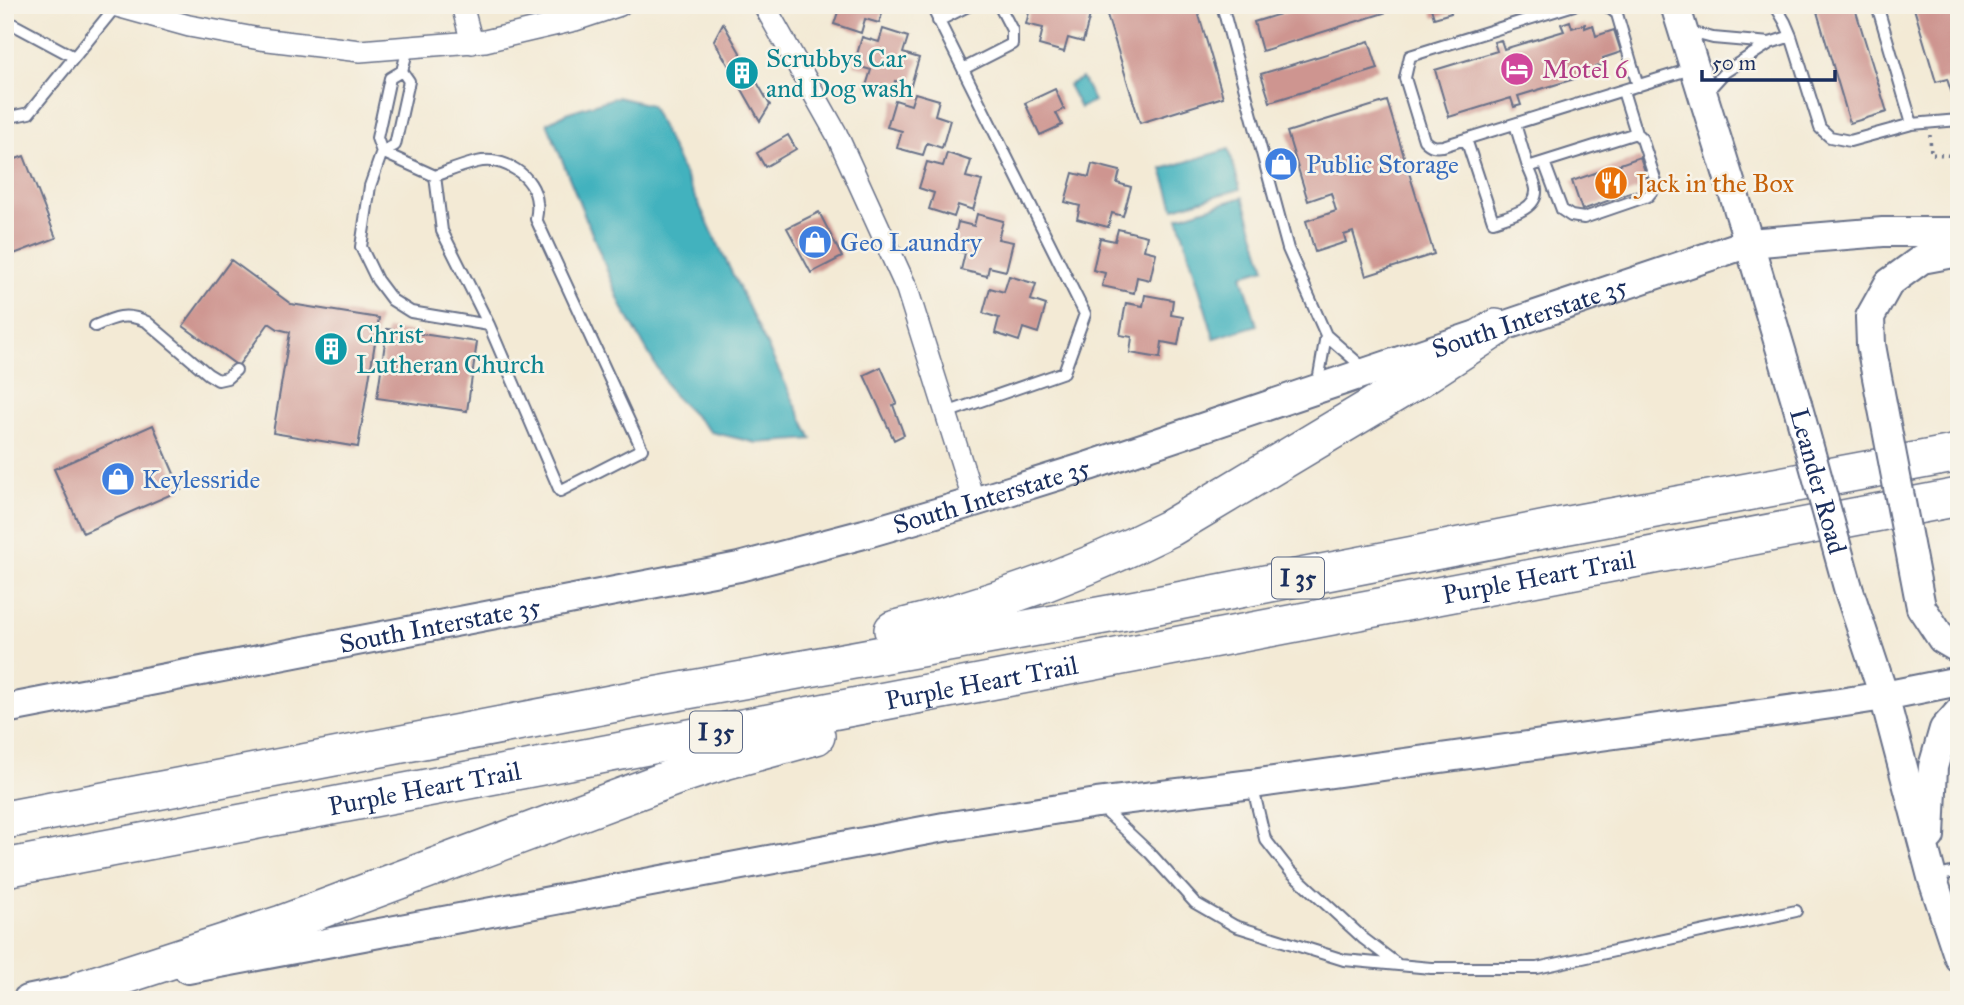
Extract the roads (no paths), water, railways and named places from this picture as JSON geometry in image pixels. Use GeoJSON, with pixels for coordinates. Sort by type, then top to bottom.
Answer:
{"type":"FeatureCollection","features":[{"type":"Feature","properties":{"kind":"highway"},"geometry":{"type":"LineString","coordinates":[[637,699],[681,673],[884,633],[985,605],[1082,570],[1181,521],[1415,381],[1496,328]]}},
{"type":"Feature","properties":{"kind":"highway"},"geometry":{"type":"LineString","coordinates":[[1552,528],[1747,472],[1852,454],[1959,429]]}},
{"type":"Feature","properties":{"kind":"highway","name":"Purple Heart Trail"},"geometry":{"type":"LineString","coordinates":[[5,820],[637,699],[1138,609],[1552,528],[1959,453]]}},
{"type":"Feature","properties":{"kind":"highway","name":"Purple Heart Trail"},"geometry":{"type":"LineString","coordinates":[[5,867],[1427,597],[1951,502]]}},
{"type":"Feature","properties":{"kind":"highway"},"geometry":{"type":"LineString","coordinates":[[82,989],[270,928],[717,763],[826,734],[1236,652],[1427,597]]}},
{"type":"Feature","properties":{"kind":"main road","name":"Leander Road"},"geometry":{"type":"LineString","coordinates":[[1679,18],[1797,404],[1849,591],[1940,871],[1959,958]]}},
{"type":"Feature","properties":{"kind":"main road","name":"South Interstate 35"},"geometry":{"type":"LineString","coordinates":[[5,709],[740,567],[864,534],[1089,466],[1749,243],[1883,232],[1959,232]]}},
{"type":"Feature","properties":{"kind":"main road"},"geometry":{"type":"LineString","coordinates":[[1959,252],[1922,259],[1889,283],[1870,317],[1871,345],[1921,607],[1942,639],[1959,649]]}},
{"type":"Feature","properties":{"kind":"main road"},"geometry":{"type":"LineString","coordinates":[[27,1000],[944,827],[1097,803],[1252,785],[1884,696],[1959,681]]}},
{"type":"Feature","properties":{"kind":"main road"},"geometry":{"type":"LineString","coordinates":[[1940,871],[1933,767],[1944,729],[1959,712]]}},
{"type":"Feature","properties":{"kind":"street"},"geometry":{"type":"LineString","coordinates":[[462,5],[472,43]]}},
{"type":"Feature","properties":{"kind":"street"},"geometry":{"type":"LineString","coordinates":[[114,6],[189,26],[260,39],[360,51],[472,43],[575,20],[621,5]]}},
{"type":"Feature","properties":{"kind":"street"},"geometry":{"type":"LineString","coordinates":[[764,5],[836,133],[908,289],[975,502]]}},
{"type":"Feature","properties":{"kind":"lane"},"geometry":{"type":"LineString","coordinates":[[931,5],[1085,314],[1064,372],[946,413]]}},
{"type":"Feature","properties":{"kind":"lane"},"geometry":{"type":"LineString","coordinates":[[938,21],[971,5]]}},
{"type":"Feature","properties":{"kind":"lane"},"geometry":{"type":"LineString","coordinates":[[962,69],[1012,44],[1012,30],[999,5]]}},
{"type":"Feature","properties":{"kind":"lane"},"geometry":{"type":"LineString","coordinates":[[1222,5],[1288,249],[1326,335],[1368,372]]}},
{"type":"Feature","properties":{"kind":"lane"},"geometry":{"type":"LineString","coordinates":[[1574,5],[1410,56],[1405,78],[1424,141],[1434,147],[1466,139],[1695,68]]}},
{"type":"Feature","properties":{"kind":"lane"},"geometry":{"type":"LineString","coordinates":[[1606,5],[1617,13],[1638,86]]}},
{"type":"Feature","properties":{"kind":"lane"},"geometry":{"type":"LineString","coordinates":[[1776,5],[1791,36],[1820,128],[1830,137],[1850,141],[1912,124],[1959,120]]}},
{"type":"Feature","properties":{"kind":"lane"},"geometry":{"type":"LineString","coordinates":[[1877,5],[1912,124]]}},
{"type":"Feature","properties":{"kind":"lane"},"geometry":{"type":"LineString","coordinates":[[5,118],[29,113],[114,6]]}},
{"type":"Feature","properties":{"kind":"lane"},"geometry":{"type":"LineString","coordinates":[[1679,18],[1713,38],[1770,43]]}},
{"type":"Feature","properties":{"kind":"lane"},"geometry":{"type":"LineString","coordinates":[[5,20],[74,57]]}},
{"type":"Feature","properties":{"kind":"lane"},"geometry":{"type":"LineString","coordinates":[[1703,96],[1724,72],[1770,43],[1791,36]]}},
{"type":"Feature","properties":{"kind":"lane"},"geometry":{"type":"LineString","coordinates":[[408,48],[402,71],[390,78],[377,138],[382,152],[370,186],[361,247],[377,280],[392,300],[411,312],[489,325]]}},
{"type":"Feature","properties":{"kind":"lane"},"geometry":{"type":"LineString","coordinates":[[382,152],[396,145],[409,81],[402,71]]}},
{"type":"Feature","properties":{"kind":"lane"},"geometry":{"type":"LineString","coordinates":[[1544,162],[1562,210],[1571,216],[1584,218],[1647,196],[1657,185],[1643,139],[1636,133],[1623,91]]}},
{"type":"Feature","properties":{"kind":"lane"},"geometry":{"type":"LineString","coordinates":[[1466,139],[1493,221],[1518,213],[1535,198],[1536,188],[1515,124]]}},
{"type":"Feature","properties":{"kind":"lane"},"geometry":{"type":"LineString","coordinates":[[1528,167],[1636,133]]}},
{"type":"Feature","properties":{"kind":"lane"},"geometry":{"type":"LineString","coordinates":[[382,152],[435,176],[478,161],[491,161],[504,163],[524,177],[533,189],[537,202],[536,219],[642,449],[560,491],[489,325],[442,231],[435,176]]}},
{"type":"Feature","properties":{"kind":"lane"},"geometry":{"type":"LineString","coordinates":[[95,326],[114,317],[135,317],[147,322],[218,380],[227,378],[236,370]]}},
{"type":"Feature","properties":{"kind":"lane"},"geometry":{"type":"LineString","coordinates":[[1317,389],[1326,335]]}},
{"type":"Feature","properties":{"kind":"lane"},"geometry":{"type":"LineString","coordinates":[[1252,785],[1265,839],[1290,871],[1364,939],[1397,965]]}},
{"type":"Feature","properties":{"kind":"lane"},"geometry":{"type":"LineString","coordinates":[[1097,803],[1150,853],[1195,903],[1236,926],[1344,960],[1431,968],[1537,968],[1796,911]]}},
{"type":"Feature","properties":{"kind":"water"},"geometry":{"type":"Polygon","coordinates":[[[1082,78],[1094,101],[1080,108],[1068,85],[1082,78]]]}},
{"type":"Feature","properties":{"kind":"water"},"geometry":{"type":"Polygon","coordinates":[[[617,97],[651,105],[812,439],[757,443],[711,432],[672,394],[622,307],[547,123],[569,112],[617,97]]]}},
{"type":"Feature","properties":{"kind":"water"},"geometry":{"type":"Polygon","coordinates":[[[1229,149],[1240,189],[1174,208],[1162,169],[1229,149]]]}},
{"type":"Feature","properties":{"kind":"water"},"geometry":{"type":"Polygon","coordinates":[[[1243,197],[1265,268],[1242,275],[1257,325],[1214,338],[1178,217],[1243,197]]]}},
{"type":"Feature","properties":{"kind":"place","name":"Motel 6"},"geometry":{"type":"Point","coordinates":[1517,69]}},
{"type":"Feature","properties":{"kind":"place","name":"Scrubbys Car and Dog wash"},"geometry":{"type":"Point","coordinates":[742,73]}},
{"type":"Feature","properties":{"kind":"place","name":"Public Storage"},"geometry":{"type":"Point","coordinates":[1281,164]}},
{"type":"Feature","properties":{"kind":"place","name":"Jack in the Box"},"geometry":{"type":"Point","coordinates":[1611,183]}},
{"type":"Feature","properties":{"kind":"place","name":"Geo Laundry"},"geometry":{"type":"Point","coordinates":[815,242]}},
{"type":"Feature","properties":{"kind":"place","name":"Christ Lutheran Church"},"geometry":{"type":"Point","coordinates":[331,349]}},
{"type":"Feature","properties":{"kind":"place","name":"Keylessride"},"geometry":{"type":"Point","coordinates":[118,479]}}]}
